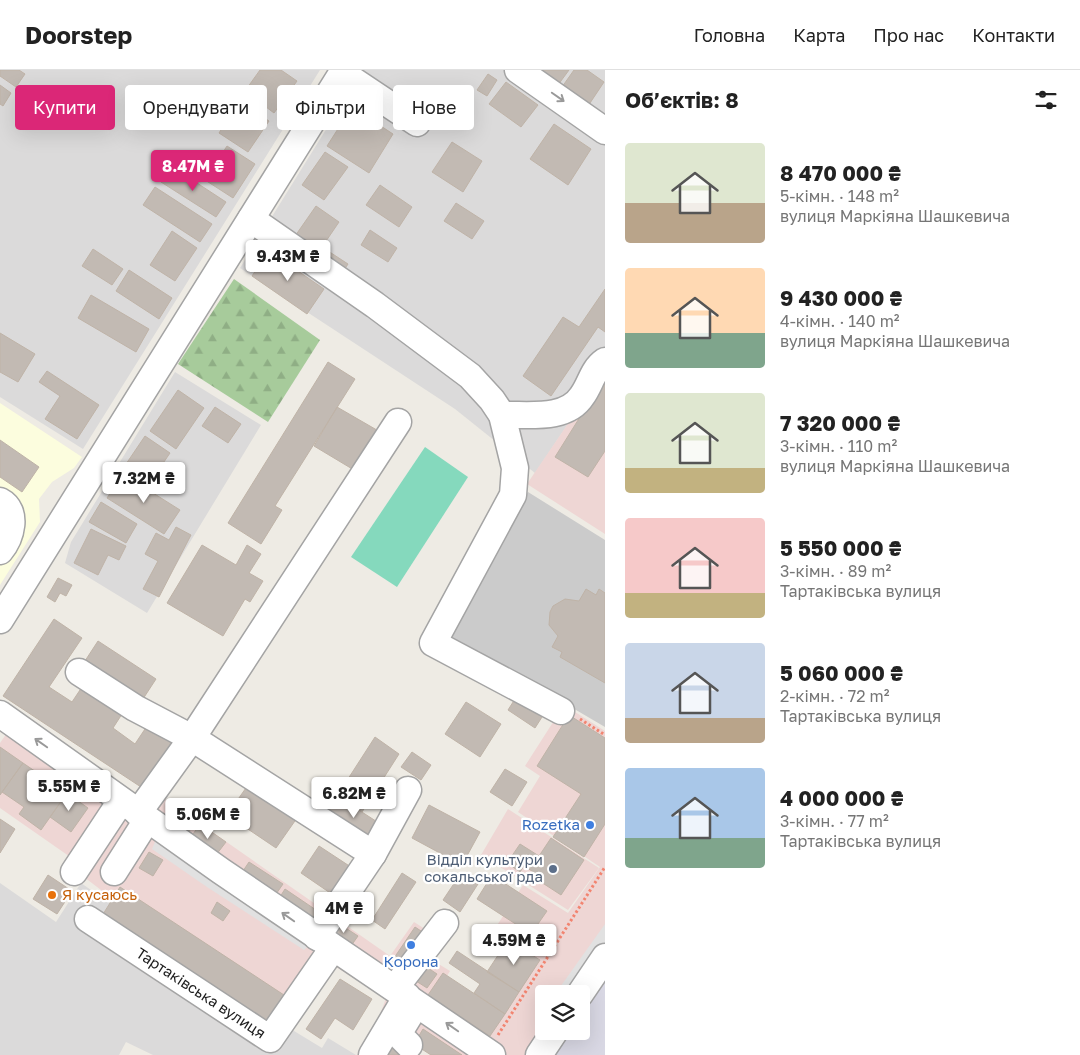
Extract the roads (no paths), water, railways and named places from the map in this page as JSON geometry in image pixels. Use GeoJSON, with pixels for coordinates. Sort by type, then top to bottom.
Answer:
{"type":"FeatureCollection","features":[{"type":"Feature","properties":{"kind":"street"},"geometry":{"type":"LineString","coordinates":[[518,70],[605,131]]}},
{"type":"Feature","properties":{"kind":"street"},"geometry":{"type":"LineString","coordinates":[[0,620],[343,71],[393,105]]}},
{"type":"Feature","properties":{"kind":"street"},"geometry":{"type":"LineString","coordinates":[[251,219],[375,305],[470,376],[492,400],[502,415],[515,468],[513,495],[433,643],[561,710]]}},
{"type":"Feature","properties":{"kind":"street"},"geometry":{"type":"LineString","coordinates":[[502,415],[558,413],[572,408],[582,398],[596,367],[605,361]]}},
{"type":"Feature","properties":{"kind":"street"},"geometry":{"type":"LineString","coordinates":[[74,872],[136,811],[192,738],[398,422]]}},
{"type":"Feature","properties":{"kind":"street"},"geometry":{"type":"LineString","coordinates":[[0,501],[9,511],[12,524],[10,536],[1,551],[32,570]]}},
{"type":"Feature","properties":{"kind":"street"},"geometry":{"type":"LineString","coordinates":[[79,672],[135,708],[192,738],[373,854]]}},
{"type":"Feature","properties":{"kind":"street"},"geometry":{"type":"LineString","coordinates":[[0,714],[325,942],[406,996],[493,1048]]}},
{"type":"Feature","properties":{"kind":"street"},"geometry":{"type":"LineString","coordinates":[[325,942],[408,790]]}},
{"type":"Feature","properties":{"kind":"street"},"geometry":{"type":"LineString","coordinates":[[114,872],[136,811]]}},
{"type":"Feature","properties":{"kind":"street","name":"Тартаківська вулиця"},"geometry":{"type":"LineString","coordinates":[[88,919],[270,1039],[325,942]]}},
{"type":"Feature","properties":{"kind":"street"},"geometry":{"type":"LineString","coordinates":[[372,1055],[406,996],[444,923]]}},
{"type":"Feature","properties":{"kind":"street"},"geometry":{"type":"LineString","coordinates":[[586,985],[605,957]]}},
{"type":"Feature","properties":{"kind":"street"},"geometry":{"type":"LineString","coordinates":[[406,996],[400,1031],[402,1038],[409,1045]]}},
{"type":"Feature","properties":{"kind":"street"},"geometry":{"type":"LineString","coordinates":[[539,1055],[549,1040]]}},
{"type":"Feature","properties":{"kind":"place","name":"Rozetka"},"geometry":{"type":"Point","coordinates":[590,825]}},
{"type":"Feature","properties":{"kind":"place","name":"Відділ культури сокальської рда"},"geometry":{"type":"Point","coordinates":[553,869]}},
{"type":"Feature","properties":{"kind":"place","name":"Я кусаюсь"},"geometry":{"type":"Point","coordinates":[52,895]}},
{"type":"Feature","properties":{"kind":"place","name":"Корона"},"geometry":{"type":"Point","coordinates":[411,945]}}]}
